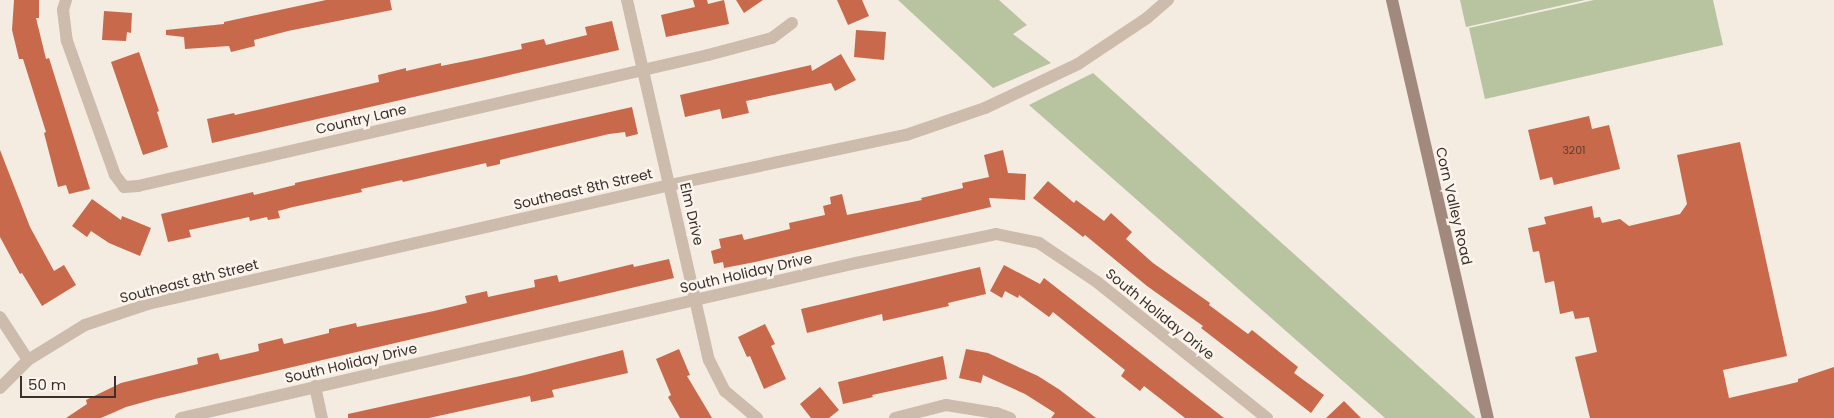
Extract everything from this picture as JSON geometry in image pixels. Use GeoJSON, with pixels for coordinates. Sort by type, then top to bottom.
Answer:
{"type":"FeatureCollection","features":[{"type":"Feature","properties":{"kind":"main road","name":"Corn Valley Road"},"geometry":{"type":"LineString","coordinates":[[1392,0],[1488,418]]}},
{"type":"Feature","properties":{"kind":"street","name":"Country Lane"},"geometry":{"type":"LineString","coordinates":[[66,0],[63,10],[67,41],[115,175],[124,186],[138,186],[772,38],[792,23]]}},
{"type":"Feature","properties":{"kind":"street","name":"Elm Drive"},"geometry":{"type":"LineString","coordinates":[[627,0],[710,360],[725,391],[756,418]]}},
{"type":"Feature","properties":{"kind":"street","name":"Southeast 8th Street"},"geometry":{"type":"LineString","coordinates":[[0,388],[28,360],[85,325],[148,304],[670,185],[906,135],[985,108],[1078,64],[1146,18],[1168,0]]}},
{"type":"Feature","properties":{"kind":"street","name":"South Holiday Drive"},"geometry":{"type":"LineString","coordinates":[[181,418],[315,386],[996,234],[1039,243],[1097,282],[1267,418]]}},
{"type":"Feature","properties":{"kind":"street"},"geometry":{"type":"LineString","coordinates":[[0,317],[28,360]]}},
{"type":"Feature","properties":{"kind":"street"},"geometry":{"type":"LineString","coordinates":[[315,386],[322,418]]}},
{"type":"Feature","properties":{"kind":"street"},"geometry":{"type":"LineString","coordinates":[[895,418],[946,406],[996,413],[1010,418]]}},
{"type":"Feature","properties":{"kind":"green space"},"geometry":{"type":"Polygon","coordinates":[[[898,0],[999,0],[1027,25],[1013,34],[1051,63],[993,88],[898,0]]]}},
{"type":"Feature","properties":{"kind":"green space"},"geometry":{"type":"Polygon","coordinates":[[[1460,0],[1585,0],[1466,27],[1460,0]]]}},
{"type":"Feature","properties":{"kind":"green space"},"geometry":{"type":"Polygon","coordinates":[[[1594,0],[1713,0],[1723,45],[1485,99],[1469,28],[1594,0]]]}},
{"type":"Feature","properties":{"kind":"green space"},"geometry":{"type":"Polygon","coordinates":[[[1093,73],[1475,418],[1385,418],[1029,105],[1093,73]]]}},
{"type":"Feature","properties":{"kind":"building"},"geometry":{"type":"Polygon","coordinates":[[[14,0],[39,0],[39,18],[36,18],[46,59],[49,58],[90,189],[69,194],[66,185],[58,187],[44,133],[46,132],[23,59],[19,59],[12,30],[14,0]]]}},
{"type":"Feature","properties":{"kind":"building"},"geometry":{"type":"Polygon","coordinates":[[[326,0],[390,0],[392,10],[288,31],[254,40],[255,46],[231,52],[229,46],[185,49],[184,37],[166,35],[166,30],[224,24],[224,22],[326,0]]]}},
{"type":"Feature","properties":{"kind":"building"},"geometry":{"type":"Polygon","coordinates":[[[693,0],[707,0],[708,4],[724,0],[729,24],[666,37],[661,15],[695,7],[693,0]]]}},
{"type":"Feature","properties":{"kind":"building"},"geometry":{"type":"Polygon","coordinates":[[[736,0],[763,0],[744,13],[736,0]]]}},
{"type":"Feature","properties":{"kind":"building"},"geometry":{"type":"Polygon","coordinates":[[[837,0],[862,0],[869,16],[848,25],[837,0]]]}},
{"type":"Feature","properties":{"kind":"building"},"geometry":{"type":"Polygon","coordinates":[[[104,11],[132,13],[131,33],[127,32],[126,41],[102,40],[104,11]]]}},
{"type":"Feature","properties":{"kind":"building"},"geometry":{"type":"Polygon","coordinates":[[[612,21],[619,50],[212,143],[207,119],[234,113],[235,115],[379,82],[378,75],[406,68],[406,71],[441,63],[441,66],[476,59],[522,49],[521,44],[544,39],[546,45],[587,35],[585,27],[612,21]]]}},
{"type":"Feature","properties":{"kind":"building"},"geometry":{"type":"Polygon","coordinates":[[[856,30],[886,32],[884,60],[854,57],[856,30]]]}},
{"type":"Feature","properties":{"kind":"building"},"geometry":{"type":"Polygon","coordinates":[[[139,52],[159,111],[157,112],[168,147],[143,155],[111,62],[139,52]]]}},
{"type":"Feature","properties":{"kind":"building"},"geometry":{"type":"Polygon","coordinates":[[[841,54],[856,80],[835,91],[831,83],[746,101],[749,113],[722,119],[720,109],[685,117],[680,95],[811,65],[812,71],[841,54]]]}},
{"type":"Feature","properties":{"kind":"building"},"geometry":{"type":"Polygon","coordinates":[[[632,107],[638,134],[626,137],[625,132],[609,134],[500,160],[500,164],[487,167],[486,163],[403,182],[402,180],[361,189],[362,192],[278,211],[280,218],[268,220],[267,217],[250,221],[249,217],[189,230],[191,237],[168,242],[161,214],[253,192],[254,195],[295,185],[295,183],[632,107]]]}},
{"type":"Feature","properties":{"kind":"building"},"geometry":{"type":"Polygon","coordinates":[[[1589,116],[1592,129],[1609,125],[1620,169],[1554,185],[1552,177],[1540,180],[1528,130],[1589,116]]]}},
{"type":"Feature","properties":{"kind":"building"},"geometry":{"type":"Polygon","coordinates":[[[1740,142],[1787,356],[1723,370],[1729,398],[1798,382],[1798,379],[1834,367],[1834,418],[1590,418],[1575,357],[1597,352],[1589,317],[1575,319],[1573,311],[1560,314],[1554,281],[1545,283],[1539,251],[1533,252],[1528,228],[1546,224],[1544,217],[1592,206],[1594,218],[1600,217],[1602,223],[1620,219],[1629,226],[1680,214],[1687,204],[1677,155],[1740,142]]]}},
{"type":"Feature","properties":{"kind":"building"},"geometry":{"type":"Polygon","coordinates":[[[0,150],[30,227],[54,271],[64,265],[76,285],[42,306],[22,273],[20,274],[0,237],[0,150]]]}},
{"type":"Feature","properties":{"kind":"building"},"geometry":{"type":"Polygon","coordinates":[[[1003,150],[1008,173],[1026,174],[1025,200],[989,198],[991,207],[755,262],[724,268],[723,262],[714,264],[711,251],[721,248],[719,239],[742,234],[744,240],[790,229],[789,223],[825,215],[823,206],[831,204],[830,197],[842,194],[847,215],[922,200],[921,198],[963,188],[962,183],[989,177],[984,155],[1003,150]]]}},
{"type":"Feature","properties":{"kind":"building"},"geometry":{"type":"Polygon","coordinates":[[[1048,181],[1074,203],[1076,200],[1104,221],[1111,213],[1132,232],[1126,239],[1153,263],[1210,303],[1209,305],[1248,334],[1252,330],[1298,367],[1294,373],[1324,395],[1311,413],[1201,328],[1203,326],[1147,286],[1085,235],[1083,237],[1033,198],[1048,181]]]}},
{"type":"Feature","properties":{"kind":"building"},"geometry":{"type":"Polygon","coordinates":[[[92,199],[121,220],[122,216],[151,228],[140,256],[109,243],[91,231],[87,237],[72,226],[92,199]]]}},
{"type":"Feature","properties":{"kind":"building"},"geometry":{"type":"Polygon","coordinates":[[[669,259],[674,278],[155,399],[126,407],[101,418],[66,418],[87,404],[86,400],[121,383],[198,364],[197,358],[218,353],[220,360],[259,351],[258,344],[282,338],[284,344],[329,333],[329,329],[356,323],[357,327],[434,311],[467,303],[465,296],[487,291],[488,297],[535,287],[534,280],[557,275],[559,282],[633,264],[634,267],[669,259]]]}},
{"type":"Feature","properties":{"kind":"building"},"geometry":{"type":"Polygon","coordinates":[[[1004,265],[1040,284],[1044,278],[1224,418],[1185,418],[1144,386],[1140,391],[1121,376],[1125,370],[1053,312],[1049,317],[1019,295],[1018,298],[1005,291],[1002,298],[990,291],[1004,265]]]}},
{"type":"Feature","properties":{"kind":"building"},"geometry":{"type":"Polygon","coordinates":[[[980,267],[986,294],[948,303],[949,306],[883,321],[882,314],[807,333],[801,309],[980,267]]]}},
{"type":"Feature","properties":{"kind":"building"},"geometry":{"type":"Polygon","coordinates":[[[765,324],[775,344],[771,346],[786,379],[764,389],[750,356],[747,357],[738,337],[765,324]]]}},
{"type":"Feature","properties":{"kind":"building"},"geometry":{"type":"Polygon","coordinates":[[[679,349],[690,375],[687,376],[712,418],[680,418],[668,397],[671,395],[656,359],[679,349]]]}},
{"type":"Feature","properties":{"kind":"building"},"geometry":{"type":"Polygon","coordinates":[[[966,349],[988,353],[1038,376],[1060,390],[1096,418],[1051,418],[1055,413],[1025,394],[983,375],[981,383],[959,378],[966,349]]]}},
{"type":"Feature","properties":{"kind":"building"},"geometry":{"type":"Polygon","coordinates":[[[623,350],[628,373],[552,390],[554,397],[531,402],[530,396],[429,418],[348,418],[348,414],[525,375],[623,350]]]}},
{"type":"Feature","properties":{"kind":"building"},"geometry":{"type":"Polygon","coordinates":[[[943,356],[947,379],[872,395],[873,397],[843,404],[838,382],[943,356]]]}},
{"type":"Feature","properties":{"kind":"building"},"geometry":{"type":"Polygon","coordinates":[[[820,387],[839,410],[829,418],[811,418],[800,404],[820,387]]]}},
{"type":"Feature","properties":{"kind":"building"},"geometry":{"type":"Polygon","coordinates":[[[1344,401],[1361,418],[1326,418],[1344,401]]]}}]}
